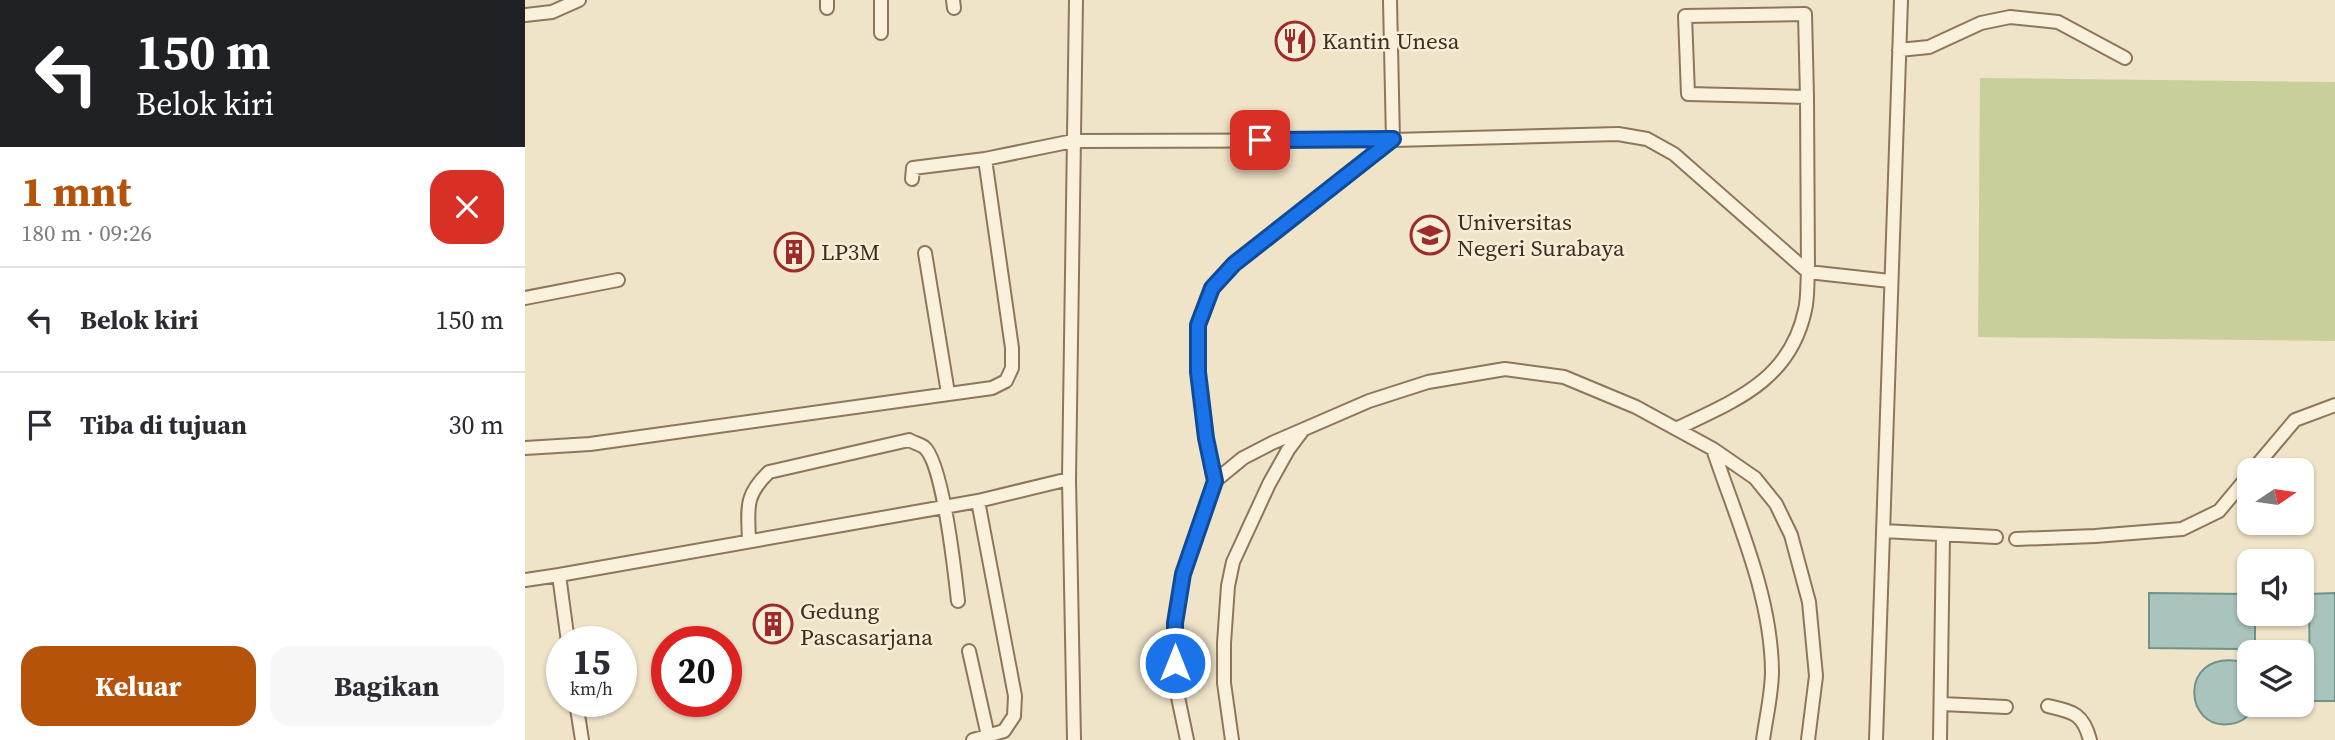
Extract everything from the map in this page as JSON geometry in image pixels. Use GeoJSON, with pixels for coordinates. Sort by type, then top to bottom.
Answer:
{"type":"FeatureCollection","features":[{"type":"Feature","properties":{"kind":"lane"},"geometry":{"type":"LineString","coordinates":[[525,16],[552,12],[579,0]]}},
{"type":"Feature","properties":{"kind":"lane"},"geometry":{"type":"LineString","coordinates":[[881,0],[881,33]]}},
{"type":"Feature","properties":{"kind":"lane"},"geometry":{"type":"LineString","coordinates":[[1074,740],[1069,479],[1076,0]]}},
{"type":"Feature","properties":{"kind":"lane"},"geometry":{"type":"LineString","coordinates":[[1390,0],[1393,139]]}},
{"type":"Feature","properties":{"kind":"lane"},"geometry":{"type":"LineString","coordinates":[[1876,740],[1901,0]]}},
{"type":"Feature","properties":{"kind":"lane"},"geometry":{"type":"LineString","coordinates":[[1676,429],[1746,395],[1772,374],[1791,349],[1805,310],[1808,272],[1807,97],[1805,13],[1685,16],[1688,94],[1807,97]]}},
{"type":"Feature","properties":{"kind":"lane"},"geometry":{"type":"LineString","coordinates":[[1899,50],[1929,47],[1981,23],[2010,17],[2058,22],[2125,58]]}},
{"type":"Feature","properties":{"kind":"lane"},"geometry":{"type":"LineString","coordinates":[[912,179],[913,168],[985,159],[1073,141],[1393,139],[1618,134],[1647,139],[1674,154],[1808,272],[1890,281]]}},
{"type":"Feature","properties":{"kind":"lane"},"geometry":{"type":"LineString","coordinates":[[1187,740],[1175,683],[1175,623],[1183,574],[1215,481],[1206,438],[1198,360],[1198,325],[1212,288],[1234,264],[1393,139]]}},
{"type":"Feature","properties":{"kind":"lane"},"geometry":{"type":"LineString","coordinates":[[525,448],[590,444],[992,388],[1006,381],[1012,368],[1012,348],[985,159]]}},
{"type":"Feature","properties":{"kind":"lane"},"geometry":{"type":"LineString","coordinates":[[925,253],[948,393]]}},
{"type":"Feature","properties":{"kind":"lane"},"geometry":{"type":"LineString","coordinates":[[525,298],[618,279]]}},
{"type":"Feature","properties":{"kind":"lane"},"geometry":{"type":"LineString","coordinates":[[1215,481],[1243,458],[1303,430],[1369,401],[1428,382],[1505,369],[1564,377],[1636,407],[1713,449],[1755,478],[1776,504],[1791,535],[1809,602],[1816,676],[1808,740]]}},
{"type":"Feature","properties":{"kind":"lane"},"geometry":{"type":"LineString","coordinates":[[2263,458],[2295,420],[2335,405]]}},
{"type":"Feature","properties":{"kind":"lane"},"geometry":{"type":"LineString","coordinates":[[1232,740],[1224,683],[1224,643],[1228,586],[1233,562],[1269,484],[1303,430]]}},
{"type":"Feature","properties":{"kind":"lane"},"geometry":{"type":"LineString","coordinates":[[750,541],[748,509],[754,487],[769,472],[909,440],[926,448],[934,464],[944,506],[958,601]]}},
{"type":"Feature","properties":{"kind":"lane"},"geometry":{"type":"LineString","coordinates":[[1713,449],[1761,588],[1772,674],[1763,740]]}},
{"type":"Feature","properties":{"kind":"lane"},"geometry":{"type":"LineString","coordinates":[[525,580],[978,501],[1069,479]]}},
{"type":"Feature","properties":{"kind":"lane"},"geometry":{"type":"LineString","coordinates":[[2017,539],[2182,529],[2218,510],[2237,489]]}},
{"type":"Feature","properties":{"kind":"lane"},"geometry":{"type":"LineString","coordinates":[[973,740],[1004,731],[1014,716],[1015,696],[978,501]]}},
{"type":"Feature","properties":{"kind":"lane"},"geometry":{"type":"LineString","coordinates":[[1883,531],[1996,537]]}},
{"type":"Feature","properties":{"kind":"lane"},"geometry":{"type":"LineString","coordinates":[[1940,740],[1943,535]]}},
{"type":"Feature","properties":{"kind":"lane"},"geometry":{"type":"LineString","coordinates":[[559,575],[566,626]]}},
{"type":"Feature","properties":{"kind":"lane"},"geometry":{"type":"LineString","coordinates":[[969,651],[988,736]]}},
{"type":"Feature","properties":{"kind":"lane"},"geometry":{"type":"LineString","coordinates":[[1942,704],[2006,707]]}},
{"type":"Feature","properties":{"kind":"lane"},"geometry":{"type":"LineString","coordinates":[[2048,706],[2075,713],[2086,726],[2090,740]]}},
{"type":"Feature","properties":{"kind":"lane"},"geometry":{"type":"LineString","coordinates":[[578,717],[582,740]]}},
{"type":"Feature","properties":{"kind":"green space"},"geometry":{"type":"Polygon","coordinates":[[[1980,78],[2335,82],[2335,341],[1978,337],[1980,78]]]}},
{"type":"Feature","properties":{"kind":"water"},"geometry":{"type":"Polygon","coordinates":[[[2149,593],[2237,594],[2237,626],[2255,626],[2255,640],[2237,640],[2237,649],[2149,648],[2149,593]]]}},
{"type":"Feature","properties":{"kind":"water"},"geometry":{"type":"Polygon","coordinates":[[[2335,593],[2335,701],[2314,701],[2314,640],[2309,640],[2309,626],[2314,626],[2314,594],[2335,593]]]}},
{"type":"Feature","properties":{"kind":"water"},"geometry":{"type":"Polygon","coordinates":[[[2219,661],[2237,661],[2237,717],[2246,717],[2230,724],[2215,723],[2203,716],[2196,705],[2194,692],[2197,679],[2205,668],[2219,661]]]}},
{"type":"Feature","properties":{"kind":"place","name":"Kantin Unesa"},"geometry":{"type":"Point","coordinates":[1295,41]}},
{"type":"Feature","properties":{"kind":"place","name":"Universitas Negeri Surabaya"},"geometry":{"type":"Point","coordinates":[1430,235]}},
{"type":"Feature","properties":{"kind":"place","name":"LP3M"},"geometry":{"type":"Point","coordinates":[794,252]}},
{"type":"Feature","properties":{"kind":"place","name":"Gedung Pascasarjana"},"geometry":{"type":"Point","coordinates":[773,624]}},
{"type":"Feature","properties":{"kind":"route"},"geometry":{"type":"LineString","coordinates":[[1175,663],[1175,623],[1183,574],[1215,481],[1206,438],[1198,372],[1198,325],[1212,288],[1234,264],[1393,139],[1260,140]]}}]}
